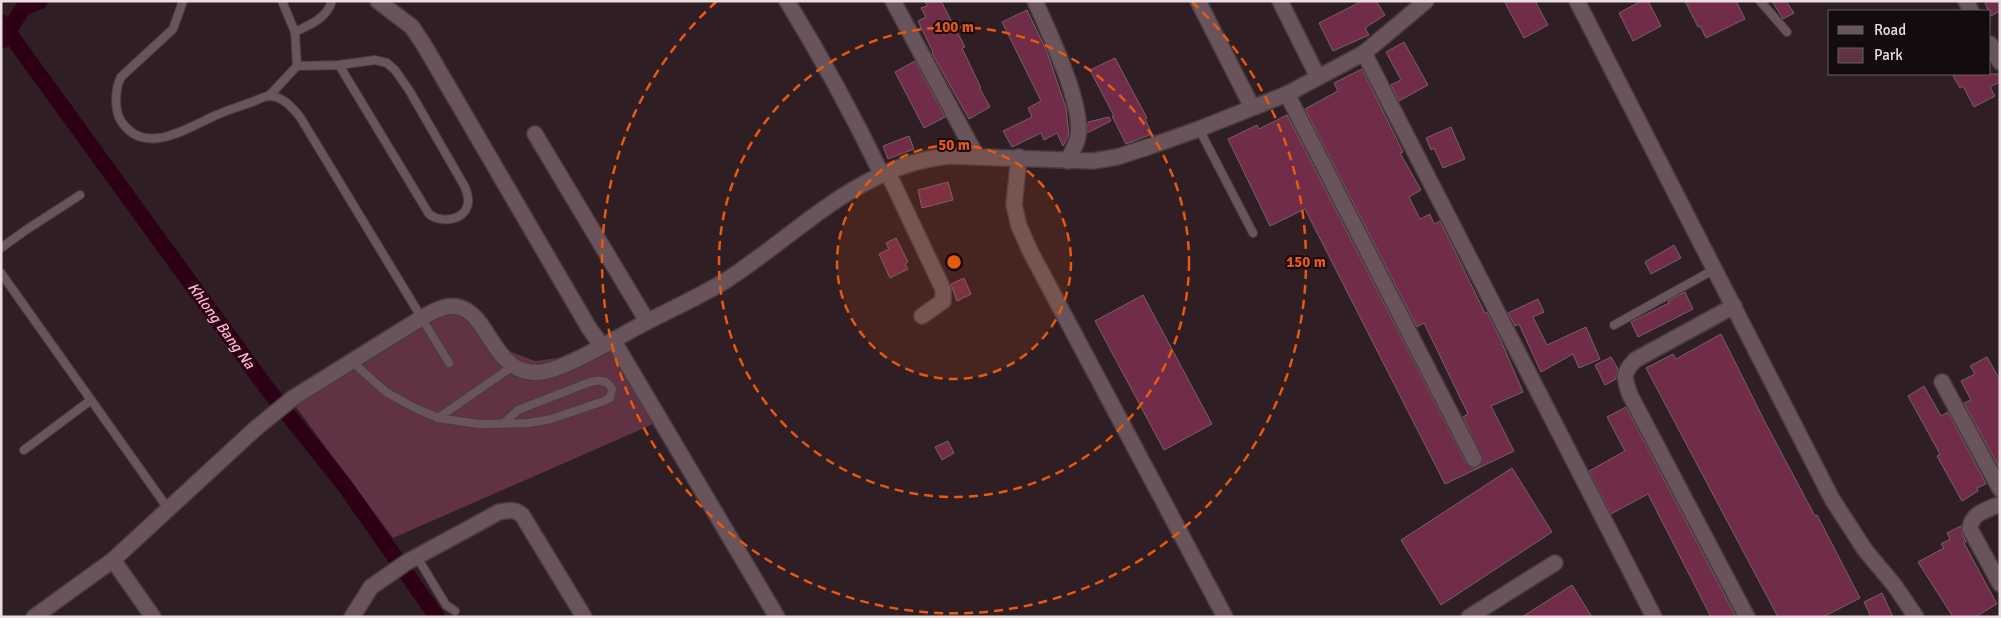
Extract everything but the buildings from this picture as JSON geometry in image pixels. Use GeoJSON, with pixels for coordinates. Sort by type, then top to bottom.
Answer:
{"type":"FeatureCollection","features":[{"type":"Feature","properties":{"kind":"street"},"geometry":{"type":"LineString","coordinates":[[378,1],[412,27],[424,45],[588,328],[608,343],[778,617]]}},
{"type":"Feature","properties":{"kind":"street"},"geometry":{"type":"LineString","coordinates":[[787,1],[824,62],[885,174],[943,288],[943,301],[922,316]]}},
{"type":"Feature","properties":{"kind":"street"},"geometry":{"type":"LineString","coordinates":[[893,1],[977,157]]}},
{"type":"Feature","properties":{"kind":"street"},"geometry":{"type":"LineString","coordinates":[[1035,1],[1053,38],[1078,116],[1078,136],[1068,161]]}},
{"type":"Feature","properties":{"kind":"street"},"geometry":{"type":"LineString","coordinates":[[1198,1],[1252,106]]}},
{"type":"Feature","properties":{"kind":"street"},"geometry":{"type":"LineString","coordinates":[[1280,1],[1318,77]]}},
{"type":"Feature","properties":{"kind":"street"},"geometry":{"type":"LineString","coordinates":[[34,617],[113,560],[255,429],[293,398],[423,317],[450,307],[459,307],[466,310],[474,316],[502,355],[513,366],[522,371],[547,371],[608,343],[725,280],[834,201],[859,186],[885,174],[931,158],[950,156],[1068,161],[1093,161],[1117,157],[1199,129],[1252,106],[1287,94],[1364,53],[1426,1]]}},
{"type":"Feature","properties":{"kind":"street"},"geometry":{"type":"LineString","coordinates":[[1577,1],[1846,522],[1865,550],[1911,607],[1916,617]]}},
{"type":"Feature","properties":{"kind":"street"},"geometry":{"type":"LineString","coordinates":[[1991,46],[2000,62]]}},
{"type":"Feature","properties":{"kind":"street"},"geometry":{"type":"LineString","coordinates":[[1364,53],[1654,617]]}},
{"type":"Feature","properties":{"kind":"street"},"geometry":{"type":"LineString","coordinates":[[1287,94],[1474,459]]}},
{"type":"Feature","properties":{"kind":"street"},"geometry":{"type":"LineString","coordinates":[[535,134],[647,321]]}},
{"type":"Feature","properties":{"kind":"street"},"geometry":{"type":"LineString","coordinates":[[1019,158],[1014,205],[1019,226],[1030,251],[1226,617]]}},
{"type":"Feature","properties":{"kind":"street"},"geometry":{"type":"LineString","coordinates":[[1734,306],[1634,360],[1626,370],[1625,380],[1630,394],[1747,617]]}},
{"type":"Feature","properties":{"kind":"street"},"geometry":{"type":"LineString","coordinates":[[1942,382],[2000,489]]}},
{"type":"Feature","properties":{"kind":"street"},"geometry":{"type":"LineString","coordinates":[[2000,504],[1974,516],[1970,521],[1970,529],[2000,584]]}},
{"type":"Feature","properties":{"kind":"street"},"geometry":{"type":"LineString","coordinates":[[352,617],[371,587],[412,559],[500,512],[517,511],[522,515],[584,617]]}},
{"type":"Feature","properties":{"kind":"street"},"geometry":{"type":"LineString","coordinates":[[113,560],[153,617]]}},
{"type":"Feature","properties":{"kind":"street"},"geometry":{"type":"LineString","coordinates":[[1469,617],[1555,562]]}},
{"type":"Feature","properties":{"kind":"lane"},"geometry":{"type":"LineString","coordinates":[[183,1],[173,29],[120,77],[117,107],[119,118],[126,130],[138,137],[150,139],[167,137],[268,96],[297,66],[339,65],[375,60],[387,63],[395,70],[409,90],[465,187],[469,198],[468,206],[460,215],[446,221],[436,220],[429,214],[339,65]]}},
{"type":"Feature","properties":{"kind":"lane"},"geometry":{"type":"LineString","coordinates":[[282,1],[295,32],[297,66]]}},
{"type":"Feature","properties":{"kind":"lane"},"geometry":{"type":"LineString","coordinates":[[295,32],[318,20],[329,11],[332,1]]}},
{"type":"Feature","properties":{"kind":"lane"},"geometry":{"type":"LineString","coordinates":[[1760,1],[1787,32]]}},
{"type":"Feature","properties":{"kind":"lane"},"geometry":{"type":"LineString","coordinates":[[268,96],[282,100],[290,105],[300,117],[423,317],[449,363]]}},
{"type":"Feature","properties":{"kind":"lane"},"geometry":{"type":"LineString","coordinates":[[1199,129],[1253,233]]}},
{"type":"Feature","properties":{"kind":"lane"},"geometry":{"type":"LineString","coordinates":[[1,248],[80,195]]}},
{"type":"Feature","properties":{"kind":"lane"},"geometry":{"type":"LineString","coordinates":[[1614,325],[1715,269]]}},
{"type":"Feature","properties":{"kind":"lane"},"geometry":{"type":"LineString","coordinates":[[1,273],[169,510]]}},
{"type":"Feature","properties":{"kind":"lane"},"geometry":{"type":"LineString","coordinates":[[351,361],[386,392],[413,407],[438,418],[479,424],[529,423],[551,420],[610,398],[612,389],[606,382],[601,380],[590,382],[518,410],[504,423]]}},
{"type":"Feature","properties":{"kind":"lane"},"geometry":{"type":"LineString","coordinates":[[438,418],[513,366]]}},
{"type":"Feature","properties":{"kind":"lane"},"geometry":{"type":"LineString","coordinates":[[24,450],[91,400]]}},
{"type":"Feature","properties":{"kind":"lane"},"geometry":{"type":"LineString","coordinates":[[412,559],[446,606],[456,611]]}},
{"type":"Feature","properties":{"kind":"green space"},"geometry":{"type":"Polygon","coordinates":[[[460,300],[506,350],[535,361],[565,357],[617,332],[667,418],[393,538],[290,399],[460,300]]]}},
{"type":"Feature","properties":{"kind":"waterway"},"geometry":{"type":"LineString","coordinates":[[3,40],[23,8],[40,1]]}},
{"type":"Feature","properties":{"kind":"waterway","name":"Khlong Bang Na"},"geometry":{"type":"LineString","coordinates":[[1,22],[266,387],[345,486],[437,617]]}}]}
